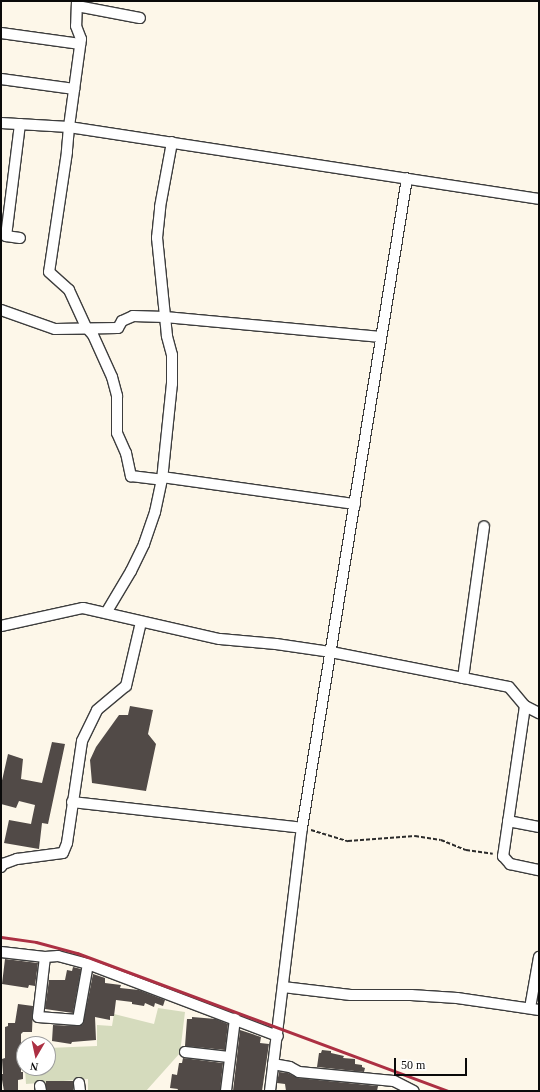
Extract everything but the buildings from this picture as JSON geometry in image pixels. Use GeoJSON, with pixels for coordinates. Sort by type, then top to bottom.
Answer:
{"type":"FeatureCollection","features":[{"type":"Feature","properties":{"kind":"street"},"geometry":{"type":"LineString","coordinates":[[140,18],[76,2],[76,26],[81,38],[67,152],[49,272],[69,290],[86,327],[93,335],[112,377],[117,396],[117,433],[126,454],[131,476],[162,478],[354,504]]}},
{"type":"Feature","properties":{"kind":"street"},"geometry":{"type":"LineString","coordinates":[[1,33],[80,44]]}},
{"type":"Feature","properties":{"kind":"street"},"geometry":{"type":"LineString","coordinates":[[1,79],[74,89]]}},
{"type":"Feature","properties":{"kind":"street"},"geometry":{"type":"LineString","coordinates":[[1,123],[69,127],[539,199]]}},
{"type":"Feature","properties":{"kind":"street"},"geometry":{"type":"LineString","coordinates":[[20,124],[6,236],[20,238]]}},
{"type":"Feature","properties":{"kind":"street"},"geometry":{"type":"LineString","coordinates":[[106,613],[131,571],[144,544],[155,512],[162,478],[172,384],[172,355],[164,316],[157,238],[160,208],[172,142]]}},
{"type":"Feature","properties":{"kind":"street"},"geometry":{"type":"LineString","coordinates":[[270,1091],[278,1036],[302,828],[407,178]]}},
{"type":"Feature","properties":{"kind":"street"},"geometry":{"type":"LineString","coordinates":[[1,310],[55,329],[86,327],[118,328],[122,321],[133,316],[164,316],[381,337]]}},
{"type":"Feature","properties":{"kind":"street"},"geometry":{"type":"LineString","coordinates":[[463,678],[484,526]]}},
{"type":"Feature","properties":{"kind":"street"},"geometry":{"type":"LineString","coordinates":[[1,626],[83,608],[220,639],[276,644],[331,652],[509,687],[525,706],[539,713]]}},
{"type":"Feature","properties":{"kind":"street"},"geometry":{"type":"LineString","coordinates":[[1,867],[3,864],[17,859],[63,853],[67,843],[82,741],[97,710],[126,686],[141,622]]}},
{"type":"Feature","properties":{"kind":"street"},"geometry":{"type":"LineString","coordinates":[[525,706],[503,856],[510,864],[539,870]]}},
{"type":"Feature","properties":{"kind":"street"},"geometry":{"type":"LineString","coordinates":[[72,802],[302,828]]}},
{"type":"Feature","properties":{"kind":"street"},"geometry":{"type":"LineString","coordinates":[[508,820],[539,827]]}},
{"type":"Feature","properties":{"kind":"street"},"geometry":{"type":"LineString","coordinates":[[1,953],[45,957],[58,956],[88,964],[278,1036]]}},
{"type":"Feature","properties":{"kind":"street"},"geometry":{"type":"LineString","coordinates":[[45,957],[38,1017],[78,1020],[88,964]]}},
{"type":"Feature","properties":{"kind":"street"},"geometry":{"type":"LineString","coordinates":[[283,987],[351,995],[411,995],[457,998],[535,1009],[539,957]]}},
{"type":"Feature","properties":{"kind":"street"},"geometry":{"type":"LineString","coordinates":[[226,1091],[229,1057],[235,1019]]}},
{"type":"Feature","properties":{"kind":"street"},"geometry":{"type":"LineString","coordinates":[[184,1052],[229,1057]]}},
{"type":"Feature","properties":{"kind":"street"},"geometry":{"type":"LineString","coordinates":[[273,1064],[290,1067],[299,1072],[394,1081],[414,1091]]}},
{"type":"Feature","properties":{"kind":"path"},"geometry":{"type":"LineString","coordinates":[[302,828],[348,841],[415,836],[441,840],[466,850],[503,856]]}},
{"type":"Feature","properties":{"kind":"green space"},"geometry":{"type":"Polygon","coordinates":[[[158,1008],[185,1012],[180,1053],[146,1091],[88,1091],[88,1079],[26,1084],[26,1076],[56,1076],[56,1048],[97,1046],[97,1025],[112,1026],[114,1014],[154,1024],[158,1008]]]}},
{"type":"Feature","properties":{"kind":"railway"},"geometry":{"type":"LineString","coordinates":[[1,937],[36,942],[77,953],[449,1091]]}}]}
